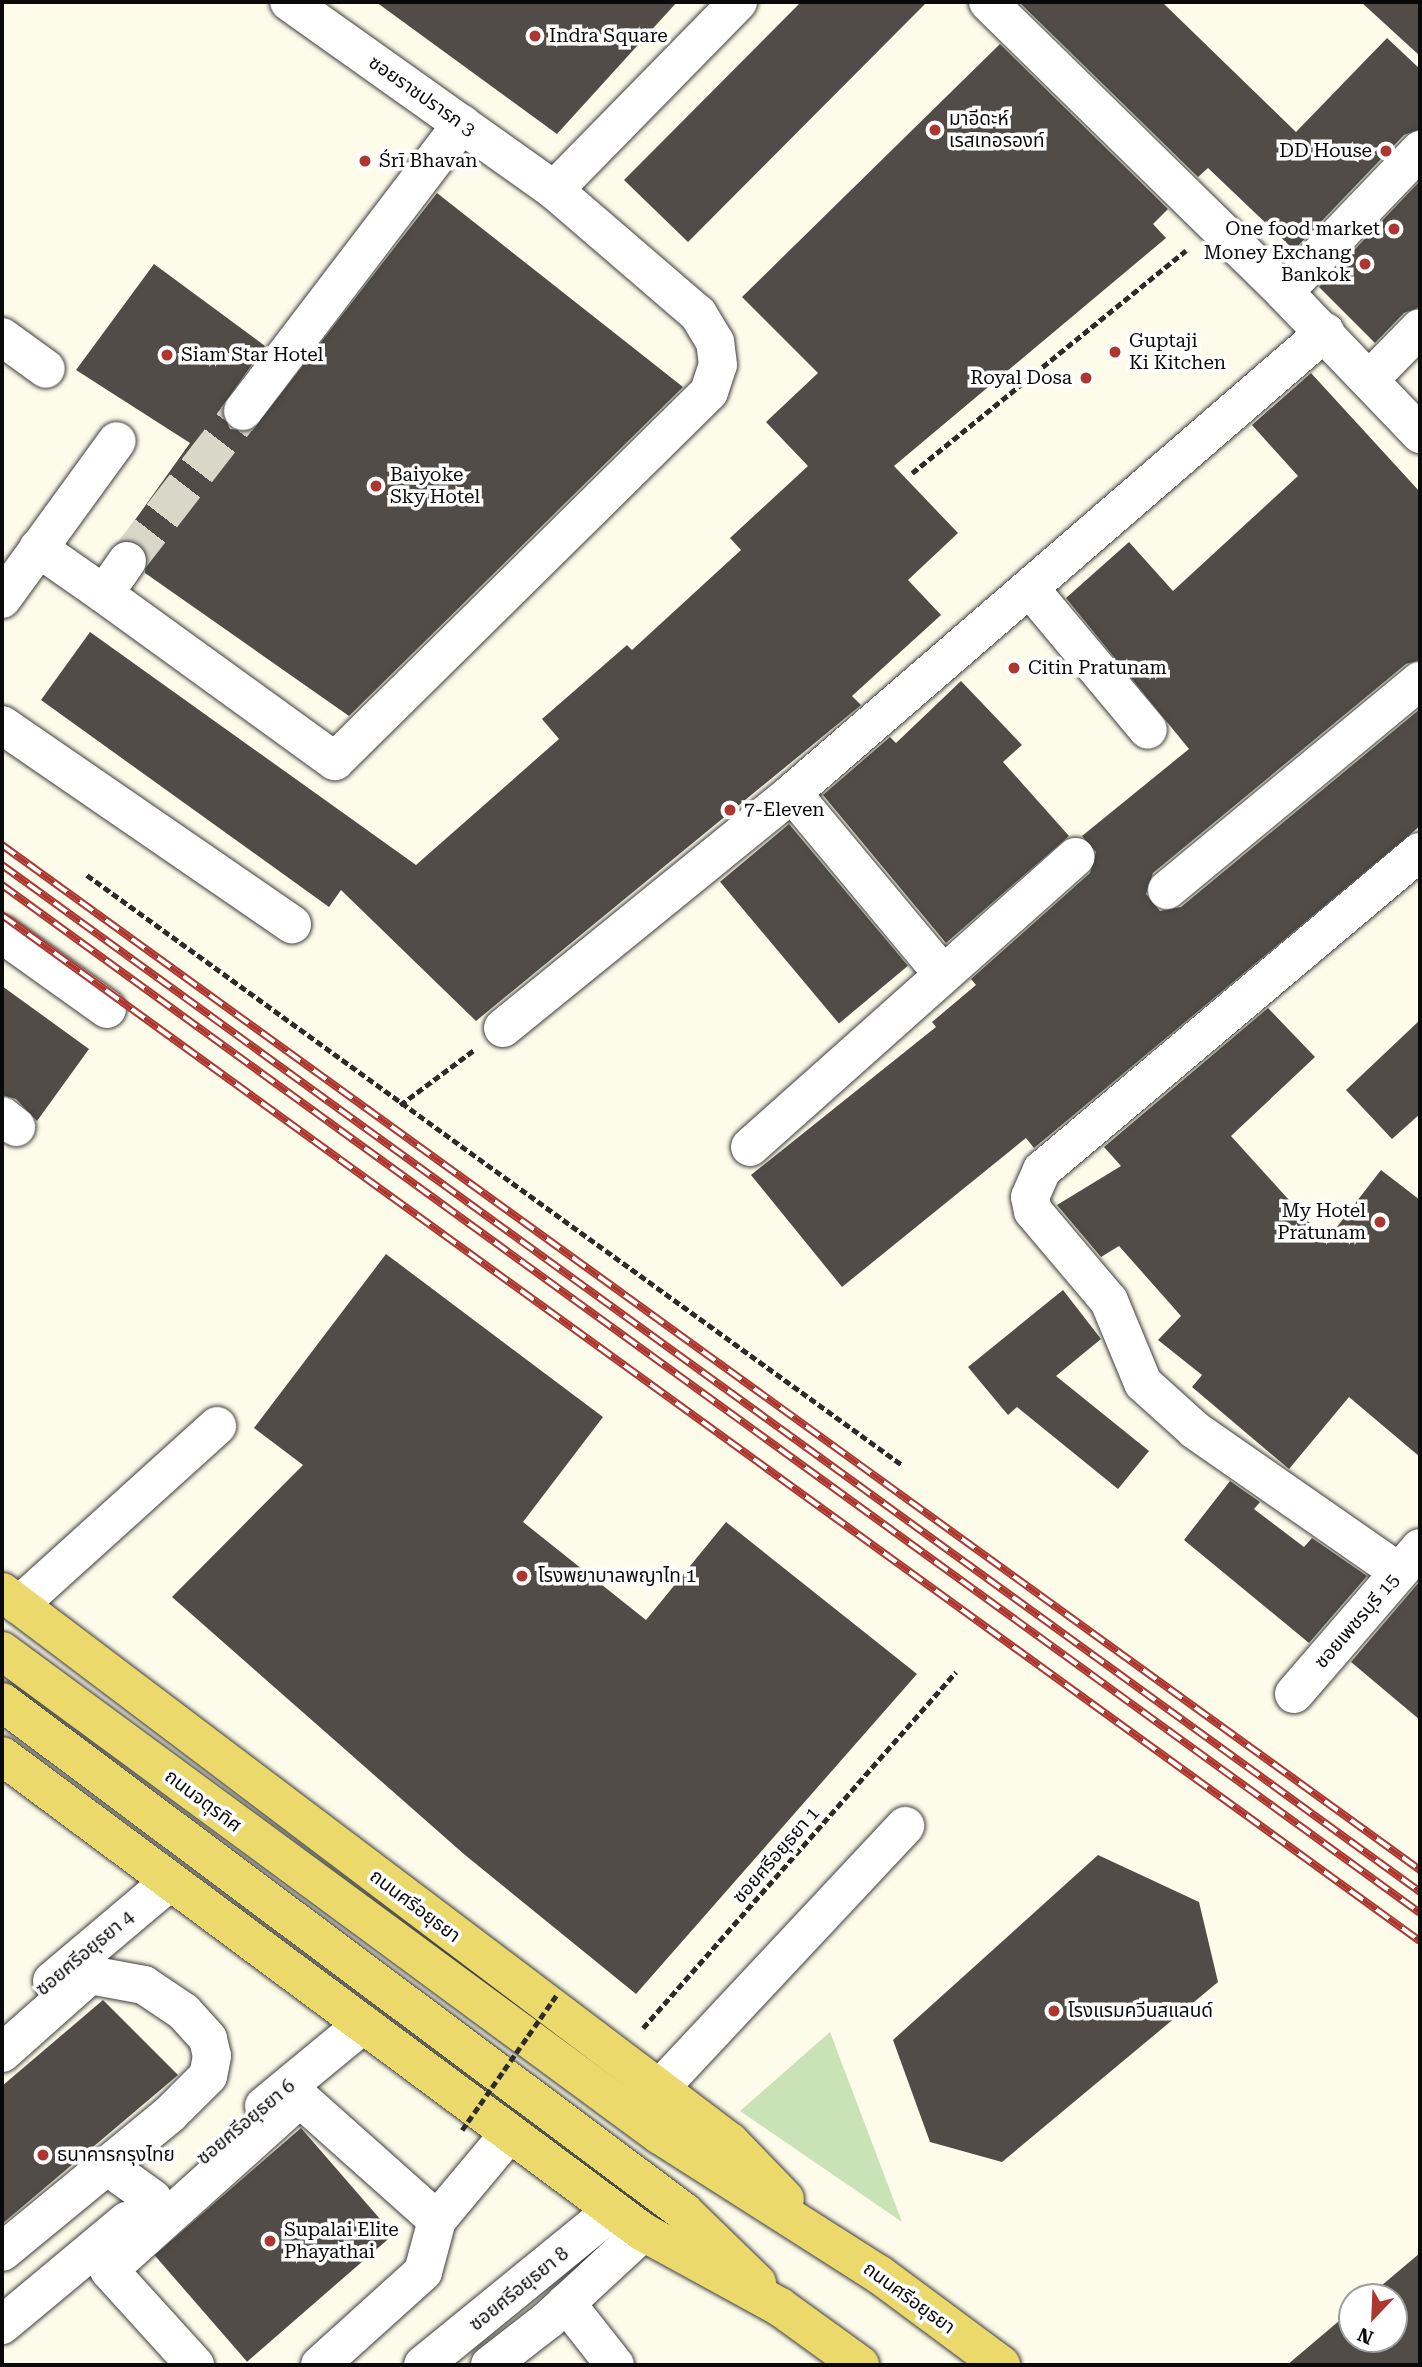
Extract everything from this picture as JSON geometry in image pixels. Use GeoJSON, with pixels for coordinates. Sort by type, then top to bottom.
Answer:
{"type":"FeatureCollection","features":[{"type":"Feature","properties":{"kind":"main road","name":"ถนนศรีอยุธยา"},"geometry":{"type":"LineString","coordinates":[[10,1598],[730,2142],[816,2232]]}},
{"type":"Feature","properties":{"kind":"main road","name":"ถนนจตุรทิศ"},"geometry":{"type":"LineString","coordinates":[[2,1651],[405,1951]]}},
{"type":"Feature","properties":{"kind":"main road","name":"ถนนจตุรทิศ"},"geometry":{"type":"LineString","coordinates":[[2,1702],[380,1982],[684,2212],[780,2307]]}},
{"type":"Feature","properties":{"kind":"main road"},"geometry":{"type":"LineString","coordinates":[[2,1756],[360,2026],[628,2221],[780,2307],[860,2365]]}},
{"type":"Feature","properties":{"kind":"main road","name":"ถนนศรีอยุธยา"},"geometry":{"type":"LineString","coordinates":[[405,1951],[660,2135],[816,2232],[1001,2365]]}},
{"type":"Feature","properties":{"kind":"street","name":"ซอยราชปรารภ 3"},"geometry":{"type":"LineString","coordinates":[[104,594],[335,761],[709,392],[718,365],[715,342],[698,314],[554,190],[289,2]]}},
{"type":"Feature","properties":{"kind":"street"},"geometry":{"type":"LineString","coordinates":[[554,190],[738,2]]}},
{"type":"Feature","properties":{"kind":"street"},"geometry":{"type":"LineString","coordinates":[[988,2],[1325,332],[1420,434]]}},
{"type":"Feature","properties":{"kind":"street"},"geometry":{"type":"LineString","coordinates":[[243,411],[462,124]]}},
{"type":"Feature","properties":{"kind":"street"},"geometry":{"type":"LineString","coordinates":[[1284,292],[1420,150]]}},
{"type":"Feature","properties":{"kind":"street"},"geometry":{"type":"LineString","coordinates":[[1370,379],[1420,328]]}},
{"type":"Feature","properties":{"kind":"street"},"geometry":{"type":"LineString","coordinates":[[503,1028],[792,793],[1031,590],[1325,332]]}},
{"type":"Feature","properties":{"kind":"street"},"geometry":{"type":"LineString","coordinates":[[2,337],[46,369]]}},
{"type":"Feature","properties":{"kind":"street"},"geometry":{"type":"LineString","coordinates":[[2,599],[117,441]]}},
{"type":"Feature","properties":{"kind":"street"},"geometry":{"type":"LineString","coordinates":[[38,548],[104,594],[127,561]]}},
{"type":"Feature","properties":{"kind":"street"},"geometry":{"type":"LineString","coordinates":[[1031,590],[1148,730]]}},
{"type":"Feature","properties":{"kind":"street"},"geometry":{"type":"LineString","coordinates":[[1167,890],[1420,681]]}},
{"type":"Feature","properties":{"kind":"street"},"geometry":{"type":"LineString","coordinates":[[2,725],[292,924]]}},
{"type":"Feature","properties":{"kind":"street"},"geometry":{"type":"LineString","coordinates":[[792,793],[942,973]]}},
{"type":"Feature","properties":{"kind":"street"},"geometry":{"type":"LineString","coordinates":[[1410,1560],[1195,1430],[1143,1383],[1109,1301],[1033,1210],[1030,1197],[1042,1170],[1420,852]]}},
{"type":"Feature","properties":{"kind":"street"},"geometry":{"type":"LineString","coordinates":[[750,1147],[1075,857]]}},
{"type":"Feature","properties":{"kind":"street"},"geometry":{"type":"LineString","coordinates":[[2,934],[107,1009]]}},
{"type":"Feature","properties":{"kind":"street"},"geometry":{"type":"LineString","coordinates":[[10,1598],[217,1426]]}},
{"type":"Feature","properties":{"kind":"street","name":"ซอยเพชรบุรี 15"},"geometry":{"type":"LineString","coordinates":[[1294,1694],[1410,1560]]}},
{"type":"Feature","properties":{"kind":"street"},"geometry":{"type":"LineString","coordinates":[[660,2088],[905,1826]]}},
{"type":"Feature","properties":{"kind":"street","name":"ซอยศรีอยุธยา 4"},"geometry":{"type":"LineString","coordinates":[[2,2023],[168,1883]]}},
{"type":"Feature","properties":{"kind":"street"},"geometry":{"type":"LineString","coordinates":[[2,2053],[90,1975],[144,1985],[184,2012],[208,2039],[212,2056],[208,2076],[110,2168],[2,2252]]}},
{"type":"Feature","properties":{"kind":"street","name":"ซอยศรีอยุธยา 6"},"geometry":{"type":"LineString","coordinates":[[2,2325],[360,2026]]}},
{"type":"Feature","properties":{"kind":"street"},"geometry":{"type":"LineString","coordinates":[[195,2365],[109,2270],[300,2098],[437,2220]]}},
{"type":"Feature","properties":{"kind":"street"},"geometry":{"type":"LineString","coordinates":[[320,2365],[423,2272],[437,2220],[509,2134]]}},
{"type":"Feature","properties":{"kind":"street"},"geometry":{"type":"LineString","coordinates":[[110,2168],[153,2199]]}},
{"type":"Feature","properties":{"kind":"street"},"geometry":{"type":"LineString","coordinates":[[490,2365],[566,2303],[628,2221]]}},
{"type":"Feature","properties":{"kind":"street","name":"ซอยศรีอยุธยา 8"},"geometry":{"type":"LineString","coordinates":[[424,2365],[628,2221]]}},
{"type":"Feature","properties":{"kind":"street"},"geometry":{"type":"LineString","coordinates":[[566,2303],[615,2365]]}},
{"type":"Feature","properties":{"kind":"path"},"geometry":{"type":"LineString","coordinates":[[912,473],[1216,225]]}},
{"type":"Feature","properties":{"kind":"path"},"geometry":{"type":"LineString","coordinates":[[87,875],[400,1106],[902,1465]]}},
{"type":"Feature","properties":{"kind":"path"},"geometry":{"type":"LineString","coordinates":[[400,1106],[503,1028]]}},
{"type":"Feature","properties":{"kind":"path","name":"ซอยศรีอยุธยา 1"},"geometry":{"type":"LineString","coordinates":[[617,2057],[956,1672]]}},
{"type":"Feature","properties":{"kind":"path"},"geometry":{"type":"LineString","coordinates":[[461,2130],[558,1993]]}},
{"type":"Feature","properties":{"kind":"green space"},"geometry":{"type":"Polygon","coordinates":[[[830,2032],[902,2222],[740,2111],[830,2032]]]}},
{"type":"Feature","properties":{"kind":"building","name":"Indra Square"},"geometry":{"type":"Polygon","coordinates":[[[376,2],[677,2],[557,134],[376,2]]]}},
{"type":"Feature","properties":{"kind":"building"},"geometry":{"type":"Polygon","coordinates":[[[801,2],[927,2],[688,242],[624,180],[801,2]]]}},
{"type":"Feature","properties":{"kind":"building"},"geometry":{"type":"Polygon","coordinates":[[[1019,2],[1162,2],[1296,132],[1387,38],[1420,69],[1420,129],[1404,135],[1294,250],[1208,168],[1198,177],[1019,2]]]}},
{"type":"Feature","properties":{"kind":"building"},"geometry":{"type":"Polygon","coordinates":[[[1361,2],[1420,2],[1420,56],[1361,2]]]}},
{"type":"Feature","properties":{"kind":"building"},"geometry":{"type":"Polygon","coordinates":[[[1000,44],[1168,209],[1153,224],[1166,238],[894,466],[958,533],[908,580],[941,615],[852,696],[861,705],[476,1021],[341,890],[329,907],[41,700],[90,632],[416,865],[559,739],[542,719],[627,645],[632,650],[741,550],[730,538],[808,466],[766,422],[818,373],[742,297],[1000,44]]]}},
{"type":"Feature","properties":{"kind":"building","name":"One food market"},"geometry":{"type":"Polygon","coordinates":[[[1420,181],[1420,307],[1404,313],[1375,343],[1319,287],[1420,181]]]}},
{"type":"Feature","properties":{"kind":"building","name":"Baiyoke Sky Hotel"},"geometry":{"type":"Polygon","coordinates":[[[437,193],[683,387],[349,716],[145,573],[146,551],[139,543],[120,541],[190,443],[76,370],[154,264],[265,346],[221,408],[230,429],[252,431],[437,193]]]}},
{"type":"Feature","properties":{"kind":"building"},"geometry":{"type":"Polygon","coordinates":[[[1311,373],[1420,492],[1420,660],[1406,664],[1153,873],[1146,894],[1160,911],[1181,907],[1420,709],[1420,826],[1034,1148],[1026,1138],[842,1287],[751,1175],[936,1027],[932,1022],[976,985],[971,979],[1090,873],[1096,852],[1082,836],[1189,749],[1066,598],[1129,542],[1173,591],[1298,476],[1252,425],[1311,373]]]}},
{"type":"Feature","properties":{"kind":"building"},"geometry":{"type":"Polygon","coordinates":[[[961,681],[1022,745],[1003,762],[1069,836],[946,943],[823,795],[890,737],[896,743],[961,681]]]}},
{"type":"Feature","properties":{"kind":"building"},"geometry":{"type":"Polygon","coordinates":[[[789,824],[908,966],[839,1024],[720,882],[789,824]]]}},
{"type":"Feature","properties":{"kind":"building"},"geometry":{"type":"Polygon","coordinates":[[[2,986],[89,1049],[37,1121],[16,1099],[2,1095],[2,986]]]}},
{"type":"Feature","properties":{"kind":"building"},"geometry":{"type":"Polygon","coordinates":[[[1268,1008],[1315,1057],[1231,1136],[1326,1241],[1381,1170],[1420,1200],[1420,1457],[1349,1397],[1289,1469],[1192,1387],[1202,1375],[1158,1340],[1181,1316],[1119,1246],[1101,1257],[1057,1205],[1121,1166],[1104,1147],[1268,1008]]]}},
{"type":"Feature","properties":{"kind":"building"},"geometry":{"type":"Polygon","coordinates":[[[1420,1020],[1420,1114],[1392,1139],[1346,1090],[1420,1020]]]}},
{"type":"Feature","properties":{"kind":"building"},"geometry":{"type":"Polygon","coordinates":[[[386,1254],[603,1417],[523,1522],[646,1620],[726,1522],[917,1674],[636,1994],[465,1855],[172,1597],[303,1465],[254,1428],[386,1254]]]}},
{"type":"Feature","properties":{"kind":"building"},"geometry":{"type":"Polygon","coordinates":[[[1063,1290],[1101,1339],[1056,1376],[1149,1451],[1118,1489],[1017,1407],[1008,1415],[968,1367],[1063,1290]]]}},
{"type":"Feature","properties":{"kind":"building"},"geometry":{"type":"Polygon","coordinates":[[[1230,1481],[1260,1502],[1254,1509],[1304,1547],[1312,1538],[1367,1576],[1309,1643],[1184,1540],[1230,1481]]]}},
{"type":"Feature","properties":{"kind":"building"},"geometry":{"type":"Polygon","coordinates":[[[1420,1581],[1420,1720],[1351,1662],[1420,1581]]]}},
{"type":"Feature","properties":{"kind":"building","name":"โรงแรมควีนสแลนด์"},"geometry":{"type":"Polygon","coordinates":[[[1098,1855],[1199,1902],[1218,1982],[1002,2162],[930,2142],[893,2040],[1098,1855]]]}},
{"type":"Feature","properties":{"kind":"building","name":"ธนาคารกรุงไทย"},"geometry":{"type":"Polygon","coordinates":[[[103,2000],[178,2075],[2,2224],[2,2086],[103,2000]]]}},
{"type":"Feature","properties":{"kind":"building","name":"Supalai Elite Phayathai"},"geometry":{"type":"Polygon","coordinates":[[[301,2128],[394,2234],[247,2362],[155,2255],[301,2128]]]}},
{"type":"Feature","properties":{"kind":"building"},"geometry":{"type":"Polygon","coordinates":[[[1420,2253],[1420,2365],[1287,2365],[1338,2322],[1338,2353],[1408,2353],[1408,2283],[1385,2283],[1420,2253]]]}},
{"type":"Feature","properties":{"kind":"tunnel"},"geometry":{"type":"LineString","coordinates":[[127,561],[243,411]]}},
{"type":"Feature","properties":{"kind":"railway"},"geometry":{"type":"LineString","coordinates":[[2,845],[1420,1870]]}},
{"type":"Feature","properties":{"kind":"railway"},"geometry":{"type":"LineString","coordinates":[[2,865],[1420,1892]]}},
{"type":"Feature","properties":{"kind":"railway"},"geometry":{"type":"LineString","coordinates":[[2,885],[1420,1913]]}},
{"type":"Feature","properties":{"kind":"railway"},"geometry":{"type":"LineString","coordinates":[[2,915],[1420,1941]]}},
{"type":"Feature","properties":{"kind":"place","name":"Indra Square"},"geometry":{"type":"Point","coordinates":[535,36]}},
{"type":"Feature","properties":{"kind":"place","name":"มาอีดะห์ เรสเทอรองท์"},"geometry":{"type":"Point","coordinates":[935,130]}},
{"type":"Feature","properties":{"kind":"place","name":"DD House"},"geometry":{"type":"Point","coordinates":[1386,151]}},
{"type":"Feature","properties":{"kind":"place","name":"Śrī Bhavan"},"geometry":{"type":"Point","coordinates":[365,161]}},
{"type":"Feature","properties":{"kind":"place","name":"One food market"},"geometry":{"type":"Point","coordinates":[1394,229]}},
{"type":"Feature","properties":{"kind":"place","name":"Money Exchang Bankok"},"geometry":{"type":"Point","coordinates":[1365,264]}},
{"type":"Feature","properties":{"kind":"place","name":"Guptaji Ki Kitchen"},"geometry":{"type":"Point","coordinates":[1115,352]}},
{"type":"Feature","properties":{"kind":"place","name":"Siam Star Hotel"},"geometry":{"type":"Point","coordinates":[167,355]}},
{"type":"Feature","properties":{"kind":"place","name":"Royal Dosa"},"geometry":{"type":"Point","coordinates":[1086,378]}},
{"type":"Feature","properties":{"kind":"place","name":"Baiyoke Sky Hotel"},"geometry":{"type":"Point","coordinates":[376,486]}},
{"type":"Feature","properties":{"kind":"place","name":"Citin Pratunam"},"geometry":{"type":"Point","coordinates":[1014,668]}},
{"type":"Feature","properties":{"kind":"place","name":"7-Eleven"},"geometry":{"type":"Point","coordinates":[730,810]}},
{"type":"Feature","properties":{"kind":"place","name":"My Hotel Pratunam"},"geometry":{"type":"Point","coordinates":[1380,1222]}},
{"type":"Feature","properties":{"kind":"place","name":"โรงพยาบาลพญาไท 1"},"geometry":{"type":"Point","coordinates":[522,1576]}},
{"type":"Feature","properties":{"kind":"place","name":"โรงแรมควีนสแลนด์"},"geometry":{"type":"Point","coordinates":[1054,2011]}},
{"type":"Feature","properties":{"kind":"place","name":"ธนาคารกรุงไทย"},"geometry":{"type":"Point","coordinates":[43,2155]}},
{"type":"Feature","properties":{"kind":"place","name":"Supalai Elite Phayathai"},"geometry":{"type":"Point","coordinates":[270,2241]}}]}
